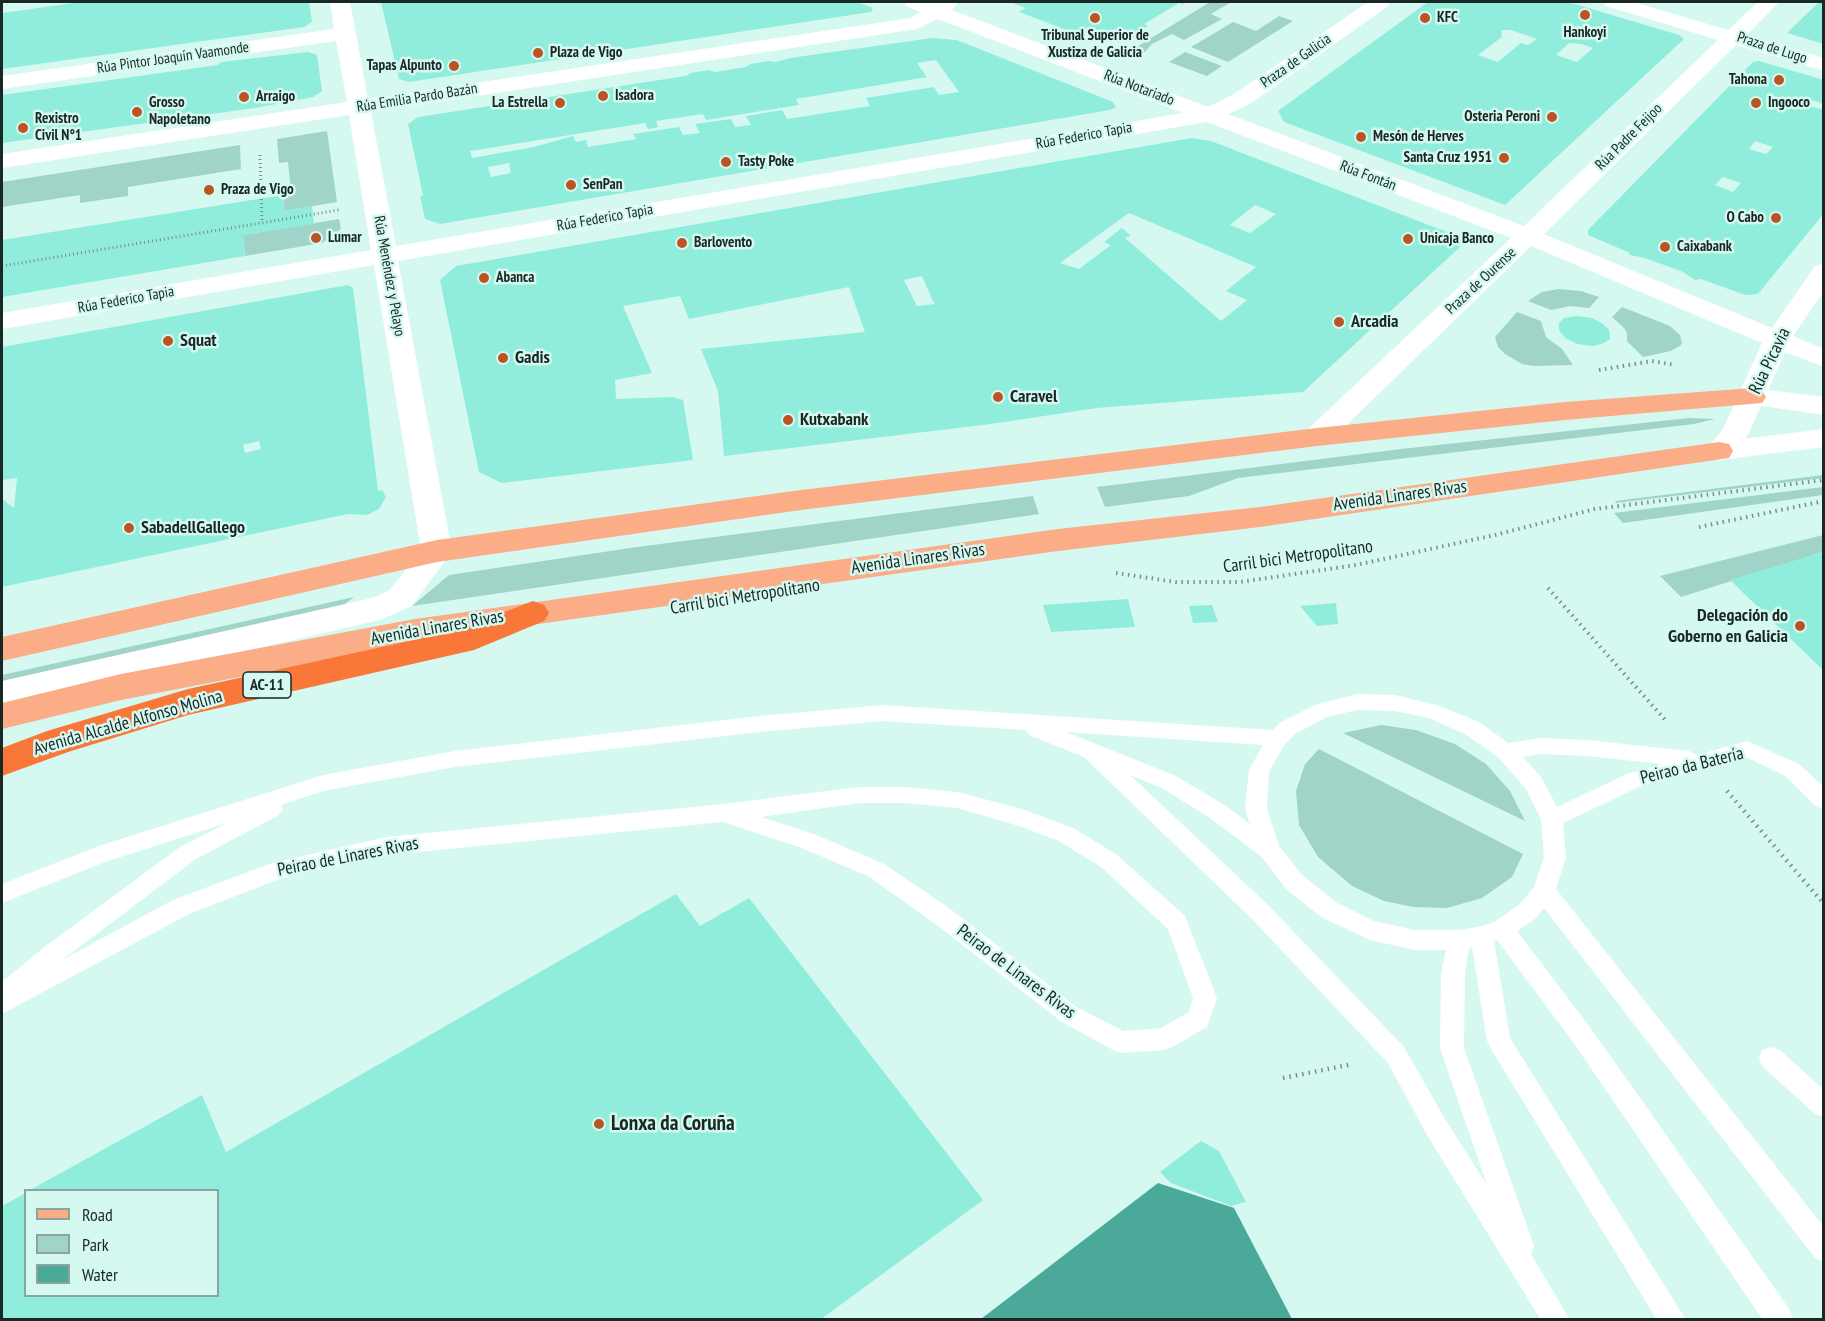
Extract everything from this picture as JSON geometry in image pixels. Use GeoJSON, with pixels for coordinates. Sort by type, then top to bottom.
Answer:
{"type":"FeatureCollection","features":[{"type":"Feature","properties":{"kind":"highway","name":"Avenida Alcalde Alfonso Molina"},"geometry":{"type":"LineString","coordinates":[[2,762],[59,741],[188,702],[462,642],[533,613]]}},
{"type":"Feature","properties":{"kind":"main road"},"geometry":{"type":"LineString","coordinates":[[2,649],[437,551],[801,500],[1317,436],[1565,411],[1752,397]]}},
{"type":"Feature","properties":{"kind":"main road","name":"Avenida Linares Rivas"},"geometry":{"type":"LineString","coordinates":[[7,707],[415,631],[533,613],[1058,540],[1260,517],[1719,451]]}},
{"type":"Feature","properties":{"kind":"street","name":"Rúa Menéndez y Pelayo"},"geometry":{"type":"LineString","coordinates":[[340,2],[437,551]]}},
{"type":"Feature","properties":{"kind":"street","name":"Rúa Notariado"},"geometry":{"type":"LineString","coordinates":[[914,2],[943,6],[1208,115]]}},
{"type":"Feature","properties":{"kind":"street","name":"Praza de Galicia"},"geometry":{"type":"LineString","coordinates":[[1208,115],[1242,99],[1381,2]]}},
{"type":"Feature","properties":{"kind":"street"},"geometry":{"type":"LineString","coordinates":[[1613,2],[1730,37]]}},
{"type":"Feature","properties":{"kind":"street","name":"Praza de Lugo"},"geometry":{"type":"LineString","coordinates":[[1730,37],[1769,2]]}},
{"type":"Feature","properties":{"kind":"street","name":"Rúa Emilia Pardo Bazán"},"geometry":{"type":"LineString","coordinates":[[2,162],[917,22],[943,6]]}},
{"type":"Feature","properties":{"kind":"street","name":"Rúa Pintor Joaquín Vaamonde"},"geometry":{"type":"LineString","coordinates":[[2,83],[345,34]]}},
{"type":"Feature","properties":{"kind":"street","name":"Praza de Lugo"},"geometry":{"type":"LineString","coordinates":[[1730,37],[1824,65]]}},
{"type":"Feature","properties":{"kind":"street","name":"Rúa Padre Feijoo"},"geometry":{"type":"LineString","coordinates":[[1528,236],[1730,37]]}},
{"type":"Feature","properties":{"kind":"street","name":"Rúa Fontán"},"geometry":{"type":"LineString","coordinates":[[1208,115],[1528,236]]}},
{"type":"Feature","properties":{"kind":"street","name":"Rúa Federico Tapia"},"geometry":{"type":"LineString","coordinates":[[2,321],[1208,115]]}},
{"type":"Feature","properties":{"kind":"street","name":"Praza de Ourense"},"geometry":{"type":"LineString","coordinates":[[1317,436],[1528,236],[1824,359]]}},
{"type":"Feature","properties":{"kind":"street","name":"Rúa Picavia"},"geometry":{"type":"LineString","coordinates":[[1719,451],[1736,433],[1776,341],[1824,271]]}},
{"type":"Feature","properties":{"kind":"street"},"geometry":{"type":"LineString","coordinates":[[1752,397],[1824,391]]}},
{"type":"Feature","properties":{"kind":"street"},"geometry":{"type":"LineString","coordinates":[[1752,397],[1797,400],[1824,406]]}},
{"type":"Feature","properties":{"kind":"street"},"geometry":{"type":"LineString","coordinates":[[1719,451],[1824,438]]}},
{"type":"Feature","properties":{"kind":"street"},"geometry":{"type":"LineString","coordinates":[[1719,451],[1824,453]]}},
{"type":"Feature","properties":{"kind":"street","name":"Avenida Linares Rivas"},"geometry":{"type":"LineString","coordinates":[[7,707],[263,636],[380,608],[400,598],[437,551]]}},
{"type":"Feature","properties":{"kind":"street","name":"Avenida Linares Rivas"},"geometry":{"type":"LineString","coordinates":[[121,687],[263,636]]}},
{"type":"Feature","properties":{"kind":"lane"},"geometry":{"type":"LineString","coordinates":[[1020,722],[1169,782],[1218,812],[1269,850],[1294,882],[1329,910],[1370,930],[1415,940],[1481,935],[1527,912],[1544,891],[1555,857],[1552,819],[1534,783],[1505,751],[1462,723],[1433,711],[1395,703],[1357,702],[1322,710],[1288,728],[1278,738],[1259,770],[1256,809],[1269,850]]}},
{"type":"Feature","properties":{"kind":"lane"},"geometry":{"type":"LineString","coordinates":[[2,894],[99,855],[323,783],[454,759],[883,713],[1278,738]]}},
{"type":"Feature","properties":{"kind":"lane"},"geometry":{"type":"LineString","coordinates":[[1505,751],[1541,746],[1587,748],[1701,760]]}},
{"type":"Feature","properties":{"kind":"lane","name":"Peirao da Batería"},"geometry":{"type":"LineString","coordinates":[[1552,819],[1634,780],[1747,749],[1792,770],[1824,801]]}},
{"type":"Feature","properties":{"kind":"lane"},"geometry":{"type":"LineString","coordinates":[[1090,750],[1260,912],[1396,1055],[1436,1127],[1557,1320]]}},
{"type":"Feature","properties":{"kind":"lane"},"geometry":{"type":"LineString","coordinates":[[2,997],[51,955],[188,853],[323,783]]}},
{"type":"Feature","properties":{"kind":"lane","name":"Peirao de Linares Rivas"},"geometry":{"type":"LineString","coordinates":[[2,1004],[181,907],[280,869],[387,846],[723,813],[859,795],[905,795],[957,800],[1022,818],[1067,835],[1109,861],[1177,923],[1205,998],[1199,1019],[1164,1039],[1121,1042],[1070,1016],[941,915],[876,870],[806,840],[723,813]]}},
{"type":"Feature","properties":{"kind":"lane"},"geometry":{"type":"LineString","coordinates":[[1544,891],[1824,1249]]}},
{"type":"Feature","properties":{"kind":"lane"},"geometry":{"type":"LineString","coordinates":[[1481,935],[1453,973],[1452,1048],[1532,1280]]}},
{"type":"Feature","properties":{"kind":"lane"},"geometry":{"type":"LineString","coordinates":[[1481,935],[1499,1041],[1673,1320]]}},
{"type":"Feature","properties":{"kind":"lane"},"geometry":{"type":"LineString","coordinates":[[1481,935],[1581,1034],[1780,1320]]}},
{"type":"Feature","properties":{"kind":"lane"},"geometry":{"type":"LineString","coordinates":[[1771,1058],[1824,1106]]}},
{"type":"Feature","properties":{"kind":"path"},"geometry":{"type":"LineString","coordinates":[[258,123],[262,223]]}},
{"type":"Feature","properties":{"kind":"path"},"geometry":{"type":"LineString","coordinates":[[2,266],[338,210]]}},
{"type":"Feature","properties":{"kind":"path","name":"Carril bici Metropolitano"},"geometry":{"type":"LineString","coordinates":[[1109,572],[1176,582],[1240,582],[1356,565],[1495,535],[1595,509],[1824,480]]}},
{"type":"Feature","properties":{"kind":"path"},"geometry":{"type":"LineString","coordinates":[[1699,527],[1823,501]]}},
{"type":"Feature","properties":{"kind":"green space"},"geometry":{"type":"Polygon","coordinates":[[[1210,2],[1231,2],[1211,14],[1222,19],[1184,40],[1172,34],[1152,44],[1145,52],[1135,48],[1210,2]]]}},
{"type":"Feature","properties":{"kind":"green space"},"geometry":{"type":"Polygon","coordinates":[[[1279,16],[1293,21],[1228,62],[1191,47],[1233,22],[1256,31],[1279,16]]]}},
{"type":"Feature","properties":{"kind":"green space"},"geometry":{"type":"Polygon","coordinates":[[[1185,52],[1222,66],[1207,76],[1169,62],[1185,52]]]}},
{"type":"Feature","properties":{"kind":"green space"},"geometry":{"type":"Polygon","coordinates":[[[327,131],[337,202],[284,211],[283,195],[291,193],[288,162],[279,163],[277,139],[327,131]]]}},
{"type":"Feature","properties":{"kind":"green space"},"geometry":{"type":"Polygon","coordinates":[[[240,145],[241,169],[128,187],[128,196],[80,203],[80,195],[2,207],[2,182],[240,145]]]}},
{"type":"Feature","properties":{"kind":"green space"},"geometry":{"type":"Polygon","coordinates":[[[339,219],[341,229],[322,243],[245,256],[243,235],[339,219]]]}},
{"type":"Feature","properties":{"kind":"green space"},"geometry":{"type":"Polygon","coordinates":[[[1558,289],[1581,291],[1599,297],[1589,308],[1570,306],[1551,310],[1528,301],[1542,292],[1558,289]]]}},
{"type":"Feature","properties":{"kind":"green space"},"geometry":{"type":"Polygon","coordinates":[[[1622,307],[1670,326],[1680,335],[1682,343],[1671,351],[1643,357],[1627,341],[1624,328],[1612,317],[1622,307]]]}},
{"type":"Feature","properties":{"kind":"green space"},"geometry":{"type":"Polygon","coordinates":[[[1517,312],[1541,321],[1546,337],[1562,349],[1573,365],[1533,366],[1522,364],[1505,354],[1498,347],[1495,337],[1517,312]]]}},
{"type":"Feature","properties":{"kind":"green space"},"geometry":{"type":"Polygon","coordinates":[[[1689,418],[1715,419],[1694,424],[1238,478],[1189,496],[1105,507],[1097,487],[1401,449],[1689,418]]]}},
{"type":"Feature","properties":{"kind":"green space"},"geometry":{"type":"Polygon","coordinates":[[[1823,475],[1823,478],[1616,503],[1615,501],[1823,475]]]}},
{"type":"Feature","properties":{"kind":"green space"},"geometry":{"type":"Polygon","coordinates":[[[1823,487],[1823,495],[1623,523],[1614,513],[1823,487]]]}},
{"type":"Feature","properties":{"kind":"green space"},"geometry":{"type":"Polygon","coordinates":[[[1033,496],[1039,514],[412,606],[449,575],[637,547],[1033,496]]]}},
{"type":"Feature","properties":{"kind":"green space"},"geometry":{"type":"Polygon","coordinates":[[[1823,535],[1823,552],[1681,597],[1660,576],[1823,535]]]}},
{"type":"Feature","properties":{"kind":"green space"},"geometry":{"type":"Polygon","coordinates":[[[354,597],[340,608],[2,685],[2,675],[354,597]]]}},
{"type":"Feature","properties":{"kind":"green space"},"geometry":{"type":"Polygon","coordinates":[[[1381,725],[1416,730],[1455,744],[1486,764],[1510,791],[1525,821],[1343,733],[1381,725]]]}},
{"type":"Feature","properties":{"kind":"green space"},"geometry":{"type":"Polygon","coordinates":[[[1319,749],[1523,854],[1512,877],[1482,898],[1447,908],[1413,907],[1384,901],[1352,886],[1318,857],[1299,825],[1296,791],[1305,764],[1319,749]]]}},
{"type":"Feature","properties":{"kind":"water"},"geometry":{"type":"Polygon","coordinates":[[[1158,1183],[1234,1208],[1292,1319],[981,1319],[1158,1183]]]}},
{"type":"Feature","properties":{"kind":"building"},"geometry":{"type":"Polygon","coordinates":[[[81,2],[309,2],[312,22],[304,27],[2,69],[2,13],[81,2]]]}},
{"type":"Feature","properties":{"kind":"building"},"geometry":{"type":"Polygon","coordinates":[[[381,2],[857,2],[873,8],[871,12],[409,82],[399,79],[381,2]]]}},
{"type":"Feature","properties":{"kind":"building","name":"Tribunal Superior de Xustiza de Galicia"},"geometry":{"type":"Polygon","coordinates":[[[1010,2],[1187,2],[1179,3],[1144,24],[1148,26],[1120,43],[1087,31],[1080,35],[1019,12],[1026,8],[1010,2]]]}},
{"type":"Feature","properties":{"kind":"building"},"geometry":{"type":"Polygon","coordinates":[[[1428,2],[1568,2],[1679,35],[1684,39],[1505,205],[1284,122],[1278,111],[1428,2]],[[1501,30],[1502,37],[1478,55],[1498,62],[1521,43],[1528,45],[1537,39],[1511,30],[1501,30]],[[1569,43],[1556,55],[1577,62],[1593,48],[1581,44],[1569,43]]]}},
{"type":"Feature","properties":{"kind":"building"},"geometry":{"type":"Polygon","coordinates":[[[1819,2],[1824,2],[1824,44],[1787,33],[1819,2]]]}},
{"type":"Feature","properties":{"kind":"building"},"geometry":{"type":"Polygon","coordinates":[[[932,38],[956,40],[1113,102],[1116,107],[1110,110],[440,224],[425,219],[420,196],[423,196],[408,124],[418,117],[686,76],[690,73],[709,70],[715,72],[790,58],[932,38]],[[936,60],[917,63],[927,77],[796,99],[799,105],[706,120],[703,114],[656,121],[658,127],[648,129],[645,123],[470,151],[472,158],[534,147],[573,136],[576,142],[586,140],[588,147],[636,139],[633,134],[679,127],[683,135],[700,133],[695,124],[731,119],[735,127],[751,125],[746,116],[782,110],[787,119],[870,106],[866,98],[934,87],[939,95],[959,92],[936,60]],[[509,163],[488,167],[491,177],[511,173],[509,163]]]}},
{"type":"Feature","properties":{"kind":"building"},"geometry":{"type":"Polygon","coordinates":[[[308,52],[317,55],[322,91],[313,97],[255,108],[2,143],[2,95],[218,65],[221,62],[308,52]]]}},
{"type":"Feature","properties":{"kind":"building"},"geometry":{"type":"Polygon","coordinates":[[[1759,61],[1824,80],[1824,104],[1805,98],[1800,103],[1820,109],[1824,106],[1824,213],[1758,294],[1745,295],[1701,279],[1695,280],[1683,272],[1630,255],[1628,252],[1588,235],[1588,230],[1753,62],[1759,61]],[[1755,141],[1749,149],[1766,154],[1773,147],[1755,141]],[[1723,177],[1715,185],[1733,192],[1741,183],[1723,177]]]}},
{"type":"Feature","properties":{"kind":"building"},"geometry":{"type":"Polygon","coordinates":[[[1192,138],[1211,141],[1452,234],[1460,247],[1303,392],[1097,408],[991,424],[724,456],[718,391],[701,349],[865,332],[849,287],[689,319],[680,296],[623,306],[652,373],[615,380],[616,399],[673,397],[683,400],[693,460],[502,483],[479,472],[440,280],[456,266],[1192,138]],[[1255,205],[1230,225],[1250,233],[1276,214],[1255,205]],[[1129,213],[1060,263],[1079,269],[1111,245],[1104,242],[1122,228],[1131,236],[1125,238],[1221,321],[1247,300],[1226,291],[1256,267],[1129,213]],[[922,276],[904,280],[917,306],[935,304],[922,276]]]}},
{"type":"Feature","properties":{"kind":"building"},"geometry":{"type":"Polygon","coordinates":[[[283,195],[284,211],[312,206],[314,224],[243,235],[245,256],[2,297],[2,240],[283,195]]]}},
{"type":"Feature","properties":{"kind":"building"},"geometry":{"type":"Polygon","coordinates":[[[348,285],[353,288],[378,491],[382,490],[386,497],[379,509],[367,515],[348,514],[2,587],[2,499],[14,508],[17,478],[2,480],[2,347],[348,285]],[[259,441],[243,445],[245,453],[261,449],[259,441]]]}},
{"type":"Feature","properties":{"kind":"building"},"geometry":{"type":"Polygon","coordinates":[[[1576,316],[1592,318],[1603,324],[1609,330],[1610,339],[1593,346],[1577,344],[1565,338],[1559,330],[1559,323],[1564,318],[1576,316]]]}},
{"type":"Feature","properties":{"kind":"building","name":"Delegación do Goberno en Galicia"},"geometry":{"type":"Polygon","coordinates":[[[1824,552],[1824,671],[1730,580],[1824,552]]]}},
{"type":"Feature","properties":{"kind":"building"},"geometry":{"type":"Polygon","coordinates":[[[1128,599],[1135,627],[1051,632],[1043,605],[1128,599]]]}},
{"type":"Feature","properties":{"kind":"building"},"geometry":{"type":"Polygon","coordinates":[[[1336,603],[1338,624],[1317,626],[1300,606],[1336,603]]]}},
{"type":"Feature","properties":{"kind":"building"},"geometry":{"type":"Polygon","coordinates":[[[1212,605],[1218,622],[1193,623],[1189,606],[1212,605]]]}},
{"type":"Feature","properties":{"kind":"building","name":"Lonxa da Coruña"},"geometry":{"type":"Polygon","coordinates":[[[676,894],[700,926],[749,898],[983,1200],[820,1320],[2,1320],[2,1206],[24,1194],[24,1297],[219,1297],[219,1189],[32,1189],[202,1095],[226,1152],[676,894]]]}},
{"type":"Feature","properties":{"kind":"building"},"geometry":{"type":"Polygon","coordinates":[[[1201,1141],[1219,1151],[1246,1202],[1231,1206],[1171,1183],[1160,1172],[1201,1141]]]}},
{"type":"Feature","properties":{"kind":"place","name":"Hankoyi"},"geometry":{"type":"Point","coordinates":[1585,15]}},
{"type":"Feature","properties":{"kind":"place","name":"Tribunal Superior de Xustiza de Galicia"},"geometry":{"type":"Point","coordinates":[1095,18]}},
{"type":"Feature","properties":{"kind":"place","name":"KFC"},"geometry":{"type":"Point","coordinates":[1425,18]}},
{"type":"Feature","properties":{"kind":"place","name":"Plaza de Vigo"},"geometry":{"type":"Point","coordinates":[538,53]}},
{"type":"Feature","properties":{"kind":"place","name":"Tapas Alpunto"},"geometry":{"type":"Point","coordinates":[454,66]}},
{"type":"Feature","properties":{"kind":"place","name":"Tahona"},"geometry":{"type":"Point","coordinates":[1779,80]}},
{"type":"Feature","properties":{"kind":"place","name":"Isadora"},"geometry":{"type":"Point","coordinates":[603,96]}},
{"type":"Feature","properties":{"kind":"place","name":"Arraigo"},"geometry":{"type":"Point","coordinates":[244,97]}},
{"type":"Feature","properties":{"kind":"place","name":"La Estrella"},"geometry":{"type":"Point","coordinates":[560,103]}},
{"type":"Feature","properties":{"kind":"place","name":"Ingooco"},"geometry":{"type":"Point","coordinates":[1756,103]}},
{"type":"Feature","properties":{"kind":"place","name":"Grosso Napoletano"},"geometry":{"type":"Point","coordinates":[137,112]}},
{"type":"Feature","properties":{"kind":"place","name":"Osteria Peroni"},"geometry":{"type":"Point","coordinates":[1552,117]}},
{"type":"Feature","properties":{"kind":"place","name":"Rexistro Civil N°1"},"geometry":{"type":"Point","coordinates":[23,128]}},
{"type":"Feature","properties":{"kind":"place","name":"Mesón de Herves"},"geometry":{"type":"Point","coordinates":[1361,137]}},
{"type":"Feature","properties":{"kind":"place","name":"Santa Cruz 1951"},"geometry":{"type":"Point","coordinates":[1504,158]}},
{"type":"Feature","properties":{"kind":"place","name":"Tasty Poke"},"geometry":{"type":"Point","coordinates":[726,162]}},
{"type":"Feature","properties":{"kind":"place","name":"SenPan"},"geometry":{"type":"Point","coordinates":[571,185]}},
{"type":"Feature","properties":{"kind":"place","name":"Praza de Vigo"},"geometry":{"type":"Point","coordinates":[209,190]}},
{"type":"Feature","properties":{"kind":"place","name":"O Cabo"},"geometry":{"type":"Point","coordinates":[1776,218]}},
{"type":"Feature","properties":{"kind":"place","name":"Lumar"},"geometry":{"type":"Point","coordinates":[316,238]}},
{"type":"Feature","properties":{"kind":"place","name":"Unicaja Banco"},"geometry":{"type":"Point","coordinates":[1408,239]}},
{"type":"Feature","properties":{"kind":"place","name":"Barlovento"},"geometry":{"type":"Point","coordinates":[682,243]}},
{"type":"Feature","properties":{"kind":"place","name":"Caixabank"},"geometry":{"type":"Point","coordinates":[1665,247]}},
{"type":"Feature","properties":{"kind":"place","name":"Abanca"},"geometry":{"type":"Point","coordinates":[484,278]}},
{"type":"Feature","properties":{"kind":"place","name":"Arcadia"},"geometry":{"type":"Point","coordinates":[1339,322]}},
{"type":"Feature","properties":{"kind":"place","name":"Squat"},"geometry":{"type":"Point","coordinates":[168,341]}},
{"type":"Feature","properties":{"kind":"place","name":"Gadis"},"geometry":{"type":"Point","coordinates":[503,358]}},
{"type":"Feature","properties":{"kind":"place","name":"Caravel"},"geometry":{"type":"Point","coordinates":[998,397]}},
{"type":"Feature","properties":{"kind":"place","name":"Kutxabank"},"geometry":{"type":"Point","coordinates":[788,420]}},
{"type":"Feature","properties":{"kind":"place","name":"SabadellGallego"},"geometry":{"type":"Point","coordinates":[129,528]}},
{"type":"Feature","properties":{"kind":"place","name":"Delegación do Goberno en Galicia"},"geometry":{"type":"Point","coordinates":[1800,626]}},
{"type":"Feature","properties":{"kind":"place","name":"Lonxa da Coruña"},"geometry":{"type":"Point","coordinates":[599,1124]}}]}
